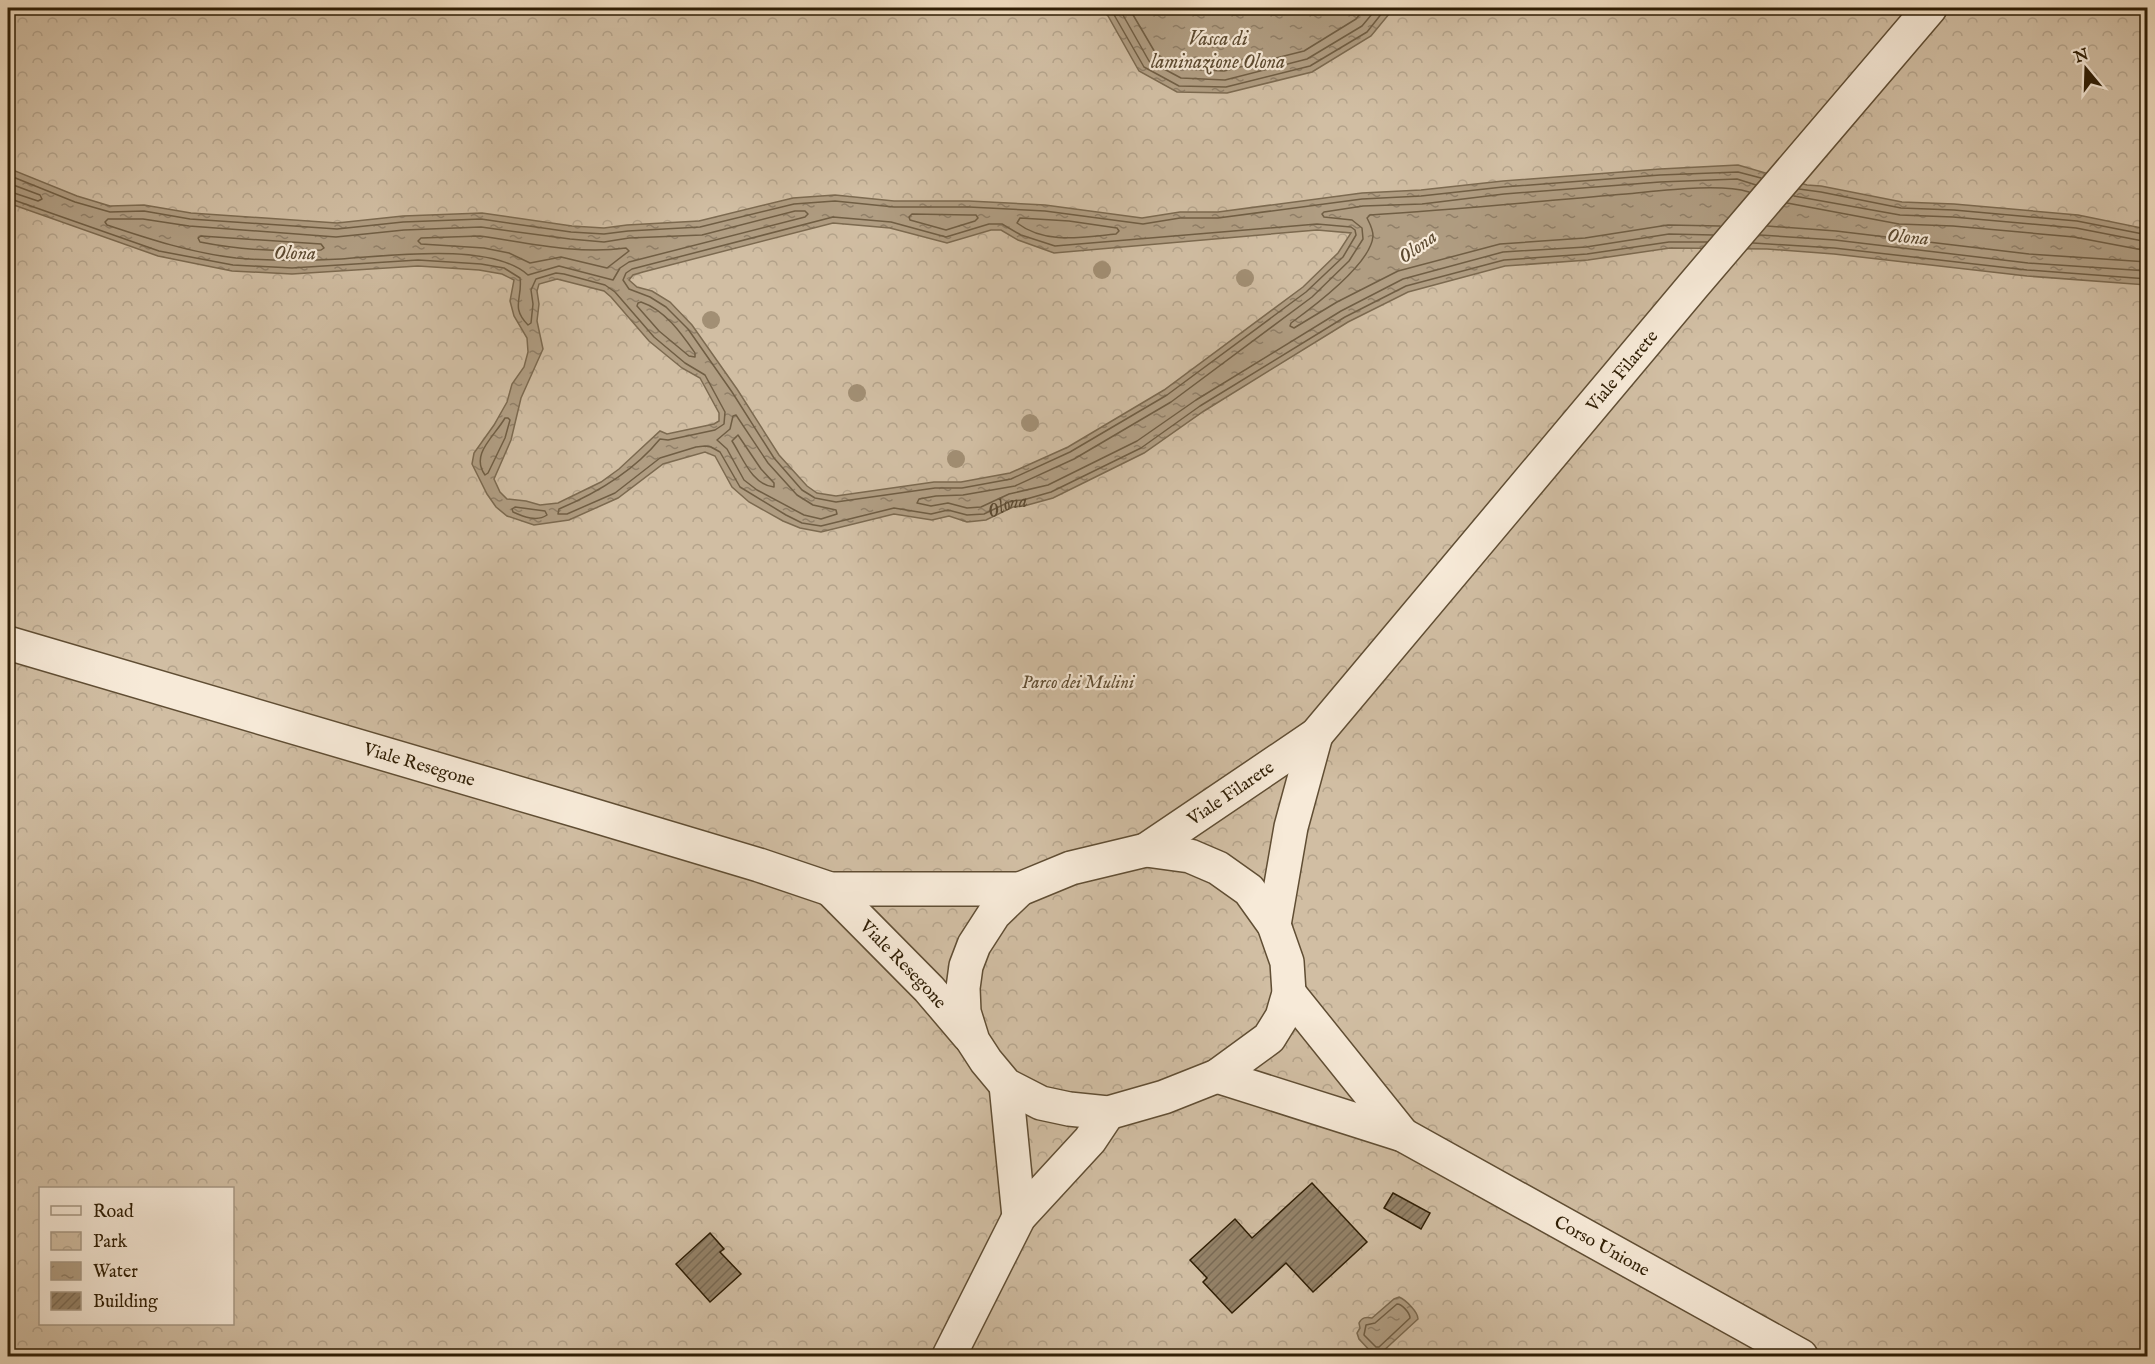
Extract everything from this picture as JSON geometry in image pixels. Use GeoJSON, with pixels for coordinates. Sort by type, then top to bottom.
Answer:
{"type":"FeatureCollection","features":[{"type":"Feature","properties":{"kind":"street","name":"Viale Filarete"},"geometry":{"type":"LineString","coordinates":[[1146,850],[1316,735],[1692,287],[1930,8]]}},
{"type":"Feature","properties":{"kind":"street","name":"Viale Resegone"},"geometry":{"type":"LineString","coordinates":[[8,643],[648,832],[830,889],[1020,889]]}},
{"type":"Feature","properties":{"kind":"street","name":"Viale Filarete"},"geometry":{"type":"LineString","coordinates":[[1274,925],[1291,827],[1316,735]]}},
{"type":"Feature","properties":{"kind":"street"},"geometry":{"type":"LineString","coordinates":[[1146,850],[1190,856],[1218,868],[1249,890],[1274,925],[1287,962],[1289,993],[1282,1017],[1269,1038],[1217,1076],[1164,1097],[1108,1113],[1069,1109],[1041,1103],[1006,1085],[973,1041],[964,1012],[966,966],[974,945],[994,914],[1020,889],[1071,868],[1146,850]]}},
{"type":"Feature","properties":{"kind":"street","name":"Viale Resegone"},"geometry":{"type":"LineString","coordinates":[[830,889],[929,989],[973,1041]]}},
{"type":"Feature","properties":{"kind":"street","name":"Corso Unione"},"geometry":{"type":"LineString","coordinates":[[1289,993],[1403,1135]]}},
{"type":"Feature","properties":{"kind":"street","name":"Corso Unione"},"geometry":{"type":"LineString","coordinates":[[1217,1076],[1403,1135],[1801,1356]]}},
{"type":"Feature","properties":{"kind":"street"},"geometry":{"type":"LineString","coordinates":[[1006,1085],[1019,1217]]}},
{"type":"Feature","properties":{"kind":"street"},"geometry":{"type":"LineString","coordinates":[[949,1356],[1019,1217],[1090,1140],[1108,1113]]}},
{"type":"Feature","properties":{"kind":"green space","name":"Parco dei Mulini"},"geometry":{"type":"Polygon","coordinates":[[[8,8],[2147,8],[2147,1356],[8,1356],[8,8]]]}},
{"type":"Feature","properties":{"kind":"water","name":"Vasca di laminazione Olona"},"geometry":{"type":"Polygon","coordinates":[[[1100,8],[1394,8],[1371,36],[1312,72],[1227,93],[1177,92],[1139,71],[1108,16],[1100,8]]]}},
{"type":"Feature","properties":{"kind":"water","name":"Olona"},"geometry":{"type":"Polygon","coordinates":[[[1738,165],[1807,185],[1902,202],[1954,204],[2078,215],[2147,229],[2147,285],[2027,276],[1834,254],[1767,249],[1670,248],[1588,260],[1505,266],[1408,292],[1348,322],[1204,411],[1144,453],[1053,498],[1013,507],[986,520],[967,522],[949,516],[932,520],[894,514],[821,532],[800,528],[749,502],[732,487],[715,456],[705,452],[663,464],[618,498],[569,520],[534,525],[507,516],[496,507],[472,464],[474,453],[507,402],[512,384],[524,367],[528,352],[527,338],[514,316],[510,301],[514,280],[502,274],[479,270],[418,266],[292,274],[232,271],[158,256],[8,203],[8,168],[77,196],[110,206],[144,205],[191,213],[337,223],[403,216],[482,213],[572,226],[604,228],[699,221],[793,198],[835,195],[894,201],[969,201],[1045,205],[1142,218],[1180,212],[1218,212],[1362,193],[1660,169],[1738,165]],[[833,223],[643,272],[633,275],[629,280],[637,287],[652,291],[670,302],[692,325],[737,389],[779,455],[807,486],[817,493],[836,496],[934,482],[961,482],[1010,473],[1068,447],[1164,390],[1303,287],[1338,253],[1351,233],[1317,230],[1054,253],[1018,240],[1001,230],[991,230],[947,243],[890,228],[833,223]],[[557,279],[539,284],[537,321],[543,349],[521,398],[511,440],[494,479],[500,492],[507,499],[540,505],[558,503],[601,482],[619,469],[660,431],[667,434],[719,421],[719,413],[700,378],[682,368],[649,341],[611,297],[604,291],[557,279]]]}},
{"type":"Feature","properties":{"kind":"water"},"geometry":{"type":"Polygon","coordinates":[[[1399,1297],[1411,1306],[1418,1319],[1380,1354],[1373,1354],[1359,1339],[1357,1333],[1360,1328],[1359,1323],[1364,1318],[1372,1318],[1399,1297]]]}},
{"type":"Feature","properties":{"kind":"building"},"geometry":{"type":"Polygon","coordinates":[[[1312,1183],[1367,1242],[1313,1292],[1286,1263],[1232,1313],[1203,1282],[1207,1278],[1190,1260],[1235,1219],[1252,1238],[1312,1183]]]}},
{"type":"Feature","properties":{"kind":"building"},"geometry":{"type":"Polygon","coordinates":[[[1393,1193],[1430,1213],[1421,1229],[1384,1208],[1393,1193]]]}},
{"type":"Feature","properties":{"kind":"building"},"geometry":{"type":"Polygon","coordinates":[[[710,1233],[724,1249],[720,1252],[741,1274],[710,1302],[676,1264],[710,1233]]]}}]}
